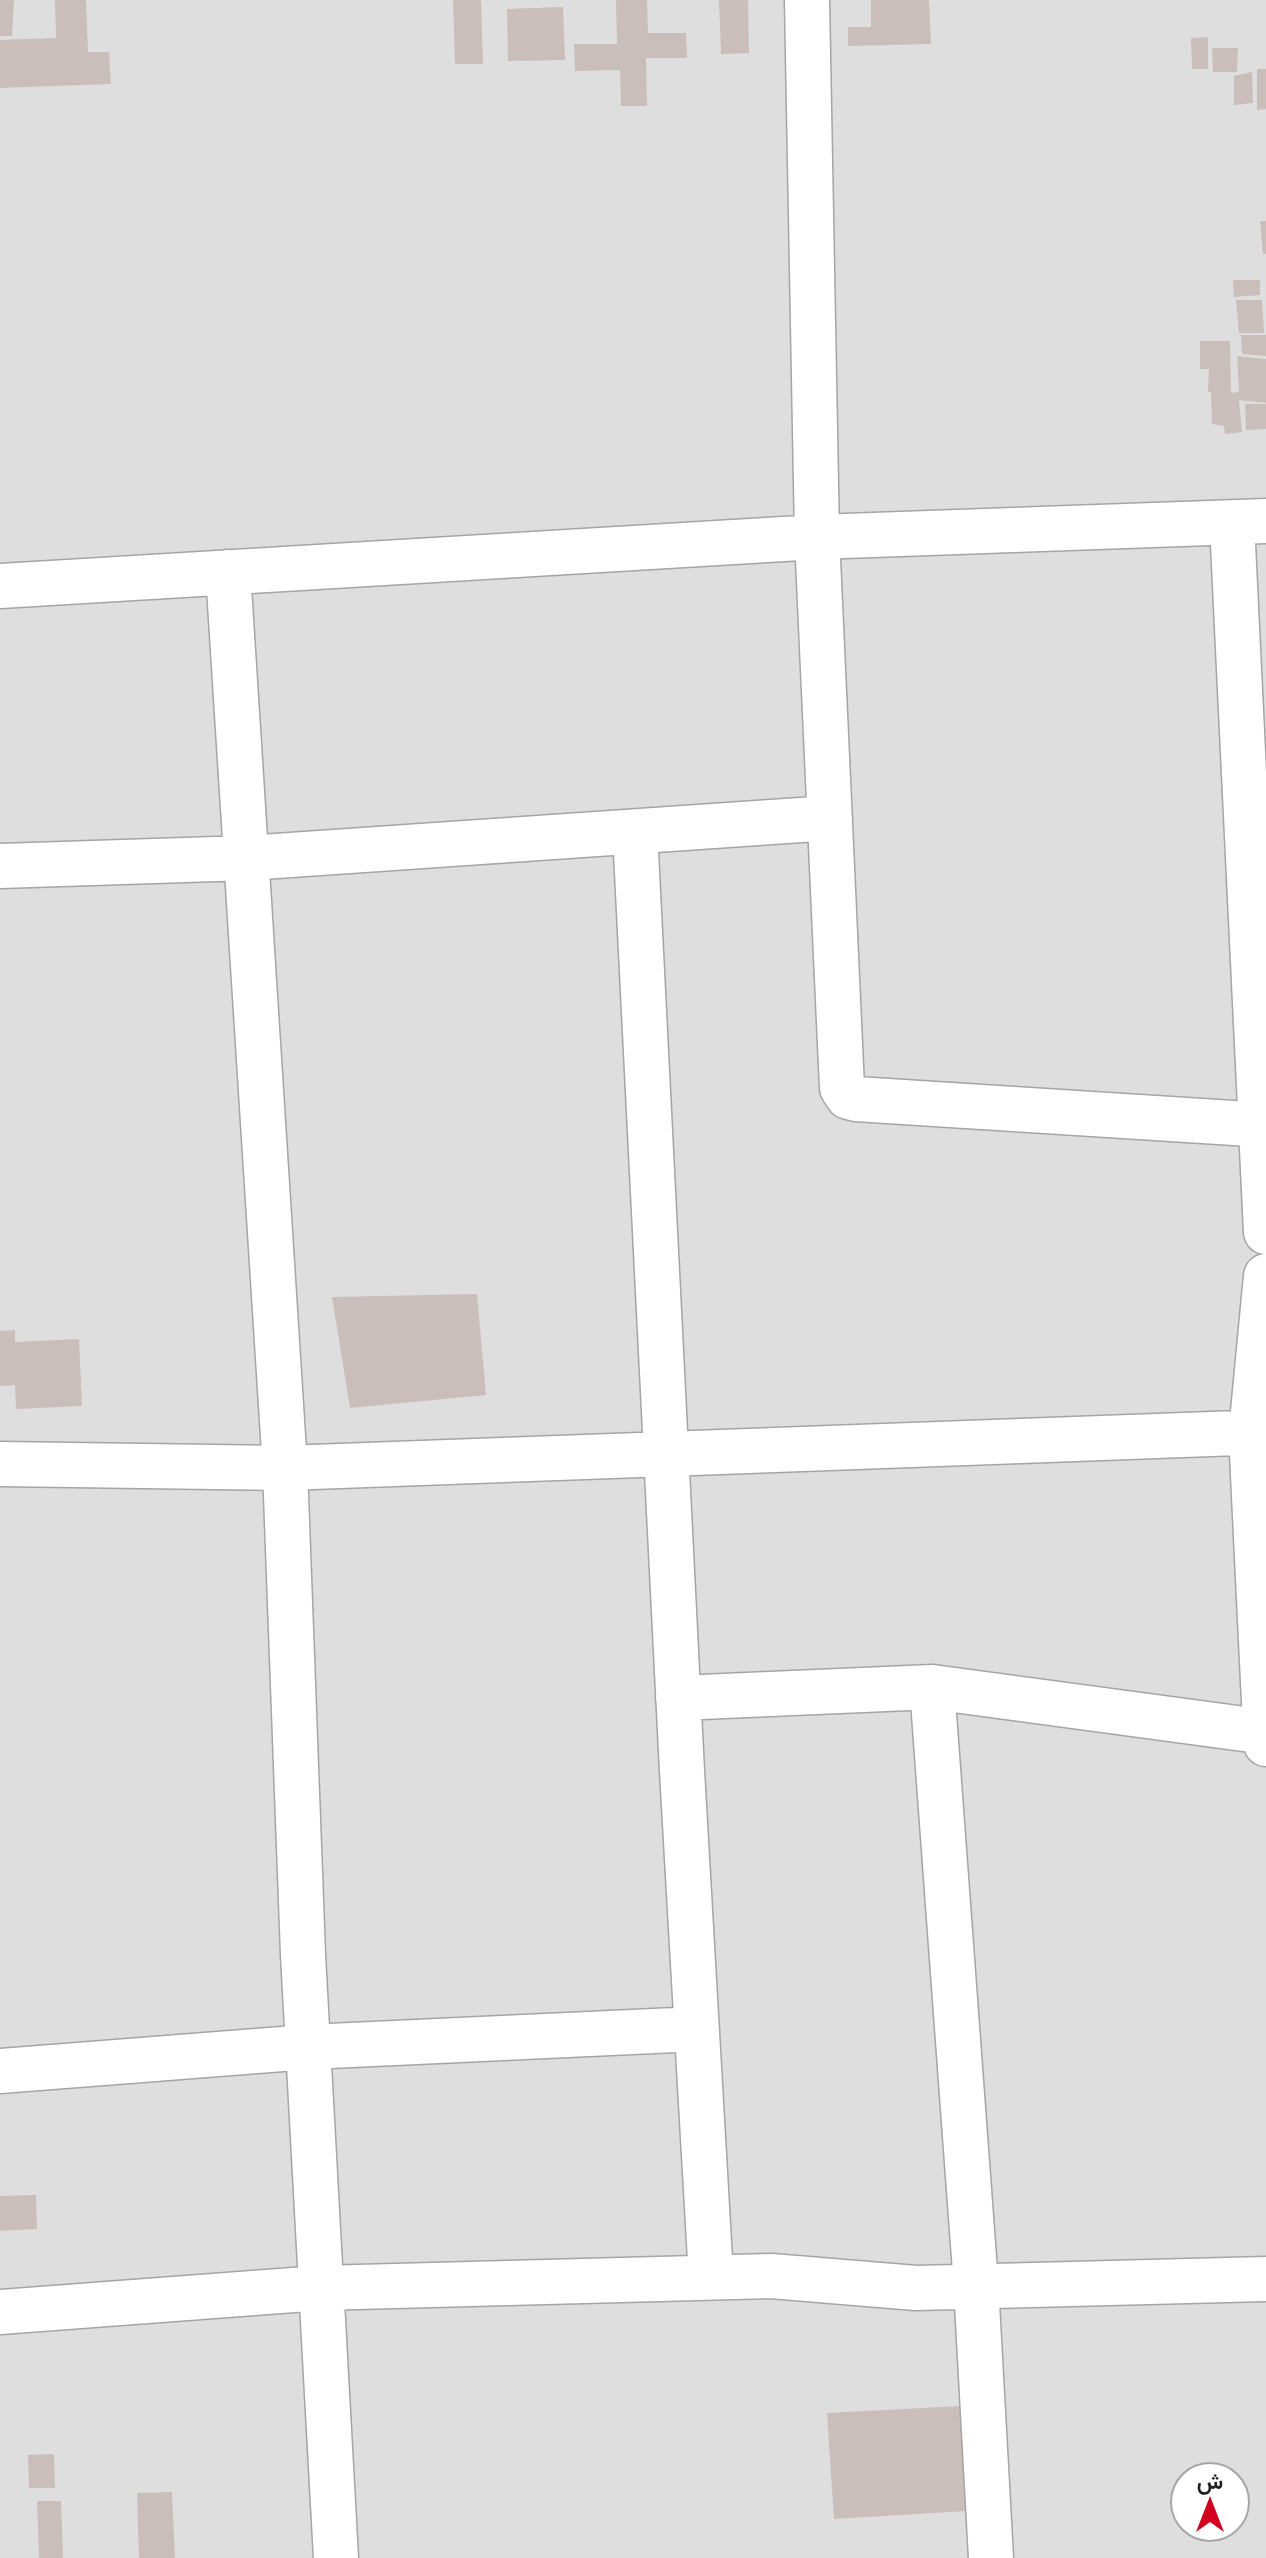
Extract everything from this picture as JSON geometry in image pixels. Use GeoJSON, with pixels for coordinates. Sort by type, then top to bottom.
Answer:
{"type":"FeatureCollection","features":[{"type":"Feature","properties":{"kind":"street"},"geometry":{"type":"LineString","coordinates":[[807,0],[817,537],[842,1088],[848,1097],[1264,1125]]}},
{"type":"Feature","properties":{"kind":"street"},"geometry":{"type":"LineString","coordinates":[[0,586],[817,537],[1249,522],[1266,1232]]}},
{"type":"Feature","properties":{"kind":"street"},"geometry":{"type":"LineString","coordinates":[[228,572],[285,1468],[308,2047],[336,2558]]}},
{"type":"Feature","properties":{"kind":"street"},"geometry":{"type":"LineString","coordinates":[[0,866],[247,858],[830,818]]}},
{"type":"Feature","properties":{"kind":"street"},"geometry":{"type":"LineString","coordinates":[[635,832],[665,1453],[711,2277]]}},
{"type":"Feature","properties":{"kind":"street"},"geometry":{"type":"LineString","coordinates":[[678,1698],[932,1687],[1266,1736],[1258,1432],[1266,1276]]}},
{"type":"Feature","properties":{"kind":"street"},"geometry":{"type":"LineString","coordinates":[[0,1464],[285,1468],[1258,1432]]}},
{"type":"Feature","properties":{"kind":"street"},"geometry":{"type":"LineString","coordinates":[[932,1687],[976,2285],[991,2558]]}},
{"type":"Feature","properties":{"kind":"street"},"geometry":{"type":"LineString","coordinates":[[0,2071],[308,2047],[697,2029]]}},
{"type":"Feature","properties":{"kind":"street"},"geometry":{"type":"LineString","coordinates":[[0,2312],[320,2288],[711,2277],[771,2276],[916,2288],[1266,2279]]}},
{"type":"Feature","properties":{"kind":"shaded area"},"geometry":{"type":"Polygon","coordinates":[[[0,0],[1266,0],[1266,2558],[0,2558],[0,0]]]}},
{"type":"Feature","properties":{"kind":"building"},"geometry":{"type":"Polygon","coordinates":[[[0,0],[14,0],[12,36],[0,36],[0,0]]]}},
{"type":"Feature","properties":{"kind":"building"},"geometry":{"type":"Polygon","coordinates":[[[55,0],[86,0],[88,52],[109,52],[111,84],[0,88],[0,40],[56,38],[55,0]]]}},
{"type":"Feature","properties":{"kind":"building"},"geometry":{"type":"Polygon","coordinates":[[[453,0],[481,0],[483,64],[455,64],[453,0]]]}},
{"type":"Feature","properties":{"kind":"building"},"geometry":{"type":"Polygon","coordinates":[[[616,0],[647,0],[648,33],[686,33],[687,58],[646,58],[647,106],[621,106],[620,70],[575,71],[574,44],[617,44],[616,0]]]}},
{"type":"Feature","properties":{"kind":"building"},"geometry":{"type":"Polygon","coordinates":[[[719,0],[748,0],[749,53],[721,54],[719,0]]]}},
{"type":"Feature","properties":{"kind":"building"},"geometry":{"type":"Polygon","coordinates":[[[871,0],[929,0],[931,44],[848,46],[848,27],[871,27],[871,0]]]}},
{"type":"Feature","properties":{"kind":"building"},"geometry":{"type":"Polygon","coordinates":[[[563,7],[565,60],[508,61],[507,9],[563,7]]]}},
{"type":"Feature","properties":{"kind":"building"},"geometry":{"type":"Polygon","coordinates":[[[1208,37],[1208,69],[1192,69],[1191,38],[1208,37]]]}},
{"type":"Feature","properties":{"kind":"building"},"geometry":{"type":"Polygon","coordinates":[[[1212,48],[1238,48],[1237,72],[1213,72],[1212,48]]]}},
{"type":"Feature","properties":{"kind":"building"},"geometry":{"type":"Polygon","coordinates":[[[1257,69],[1266,69],[1266,109],[1257,110],[1257,69]]]}},
{"type":"Feature","properties":{"kind":"building"},"geometry":{"type":"Polygon","coordinates":[[[1252,72],[1253,103],[1234,105],[1234,76],[1252,72]]]}},
{"type":"Feature","properties":{"kind":"building"},"geometry":{"type":"Polygon","coordinates":[[[1260,221],[1266,221],[1266,254],[1263,254],[1260,221]]]}},
{"type":"Feature","properties":{"kind":"building"},"geometry":{"type":"Polygon","coordinates":[[[1233,280],[1260,280],[1260,295],[1234,297],[1233,280]]]}},
{"type":"Feature","properties":{"kind":"building"},"geometry":{"type":"Polygon","coordinates":[[[1236,300],[1262,300],[1264,333],[1239,333],[1236,300]]]}},
{"type":"Feature","properties":{"kind":"building"},"geometry":{"type":"Polygon","coordinates":[[[1241,335],[1266,335],[1266,356],[1242,354],[1241,335]]]}},
{"type":"Feature","properties":{"kind":"building"},"geometry":{"type":"Polygon","coordinates":[[[1200,341],[1230,341],[1231,393],[1239,392],[1237,356],[1266,359],[1266,403],[1239,400],[1242,432],[1225,434],[1224,426],[1212,424],[1209,369],[1200,369],[1200,341]]]}},
{"type":"Feature","properties":{"kind":"building"},"geometry":{"type":"Polygon","coordinates":[[[1245,404],[1266,404],[1266,429],[1246,430],[1245,404]]]}},
{"type":"Feature","properties":{"kind":"building"},"geometry":{"type":"Polygon","coordinates":[[[477,1294],[486,1395],[350,1408],[332,1297],[477,1294]]]}},
{"type":"Feature","properties":{"kind":"building"},"geometry":{"type":"Polygon","coordinates":[[[15,1330],[15,1342],[79,1339],[82,1406],[16,1409],[15,1385],[0,1386],[0,1331],[15,1330]]]}},
{"type":"Feature","properties":{"kind":"building"},"geometry":{"type":"Polygon","coordinates":[[[36,2195],[37,2229],[0,2231],[0,2196],[36,2195]]]}},
{"type":"Feature","properties":{"kind":"building"},"geometry":{"type":"Polygon","coordinates":[[[961,2406],[967,2511],[834,2519],[827,2413],[961,2406]]]}},
{"type":"Feature","properties":{"kind":"building"},"geometry":{"type":"Polygon","coordinates":[[[54,2454],[55,2488],[29,2488],[28,2455],[54,2454]]]}},
{"type":"Feature","properties":{"kind":"building"},"geometry":{"type":"Polygon","coordinates":[[[172,2492],[175,2558],[139,2558],[137,2493],[172,2492]]]}},
{"type":"Feature","properties":{"kind":"building"},"geometry":{"type":"Polygon","coordinates":[[[37,2501],[61,2501],[63,2558],[39,2558],[37,2501]]]}}]}
